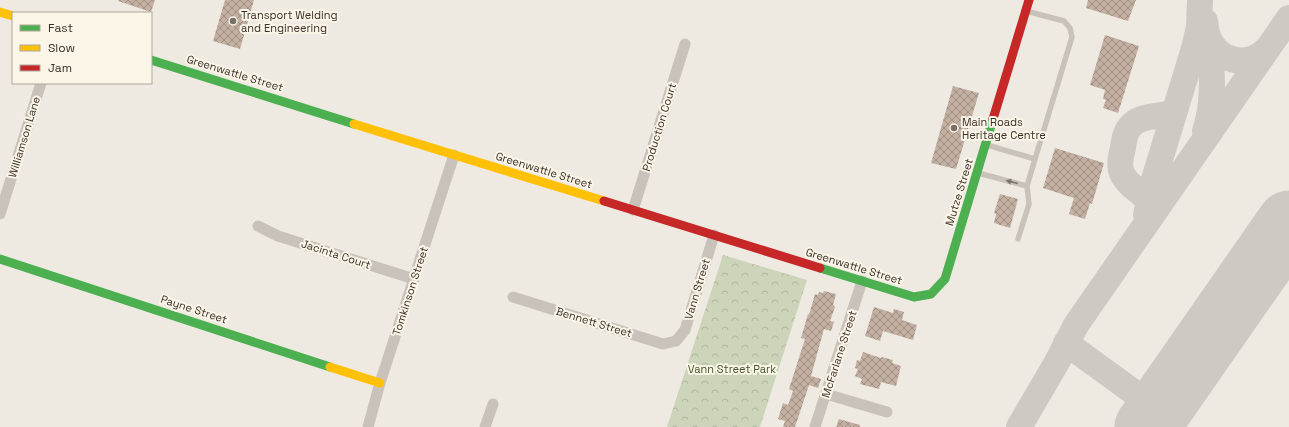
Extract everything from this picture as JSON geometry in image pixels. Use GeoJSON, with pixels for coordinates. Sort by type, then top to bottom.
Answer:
{"type":"FeatureCollection","features":[{"type":"Feature","properties":{"kind":"street","name":"Mutze Street"},"geometry":{"type":"LineString","coordinates":[[931,294],[945,279],[1029,0]]}},
{"type":"Feature","properties":{"kind":"street"},"geometry":{"type":"LineString","coordinates":[[0,12],[12,16]]}},
{"type":"Feature","properties":{"kind":"street","name":"Production Court"},"geometry":{"type":"LineString","coordinates":[[633,210],[685,44]]}},
{"type":"Feature","properties":{"kind":"street","name":"Greenwattle Street"},"geometry":{"type":"LineString","coordinates":[[152,60],[914,297],[931,294]]}},
{"type":"Feature","properties":{"kind":"street","name":"Williamson Lane"},"geometry":{"type":"LineString","coordinates":[[0,214],[41,84]]}},
{"type":"Feature","properties":{"kind":"street","name":"Tomkinson Street"},"geometry":{"type":"LineString","coordinates":[[368,427],[380,383],[454,155]]}},
{"type":"Feature","properties":{"kind":"street","name":"Jacinta Court"},"geometry":{"type":"LineString","coordinates":[[258,226],[278,236],[414,279]]}},
{"type":"Feature","properties":{"kind":"street","name":"Vann Street"},"geometry":{"type":"LineString","coordinates":[[676,341],[685,330],[714,235]]}},
{"type":"Feature","properties":{"kind":"street","name":"Payne Street"},"geometry":{"type":"LineString","coordinates":[[0,259],[380,383]]}},
{"type":"Feature","properties":{"kind":"street","name":"McFarlane Street"},"geometry":{"type":"LineString","coordinates":[[815,427],[862,280]]}},
{"type":"Feature","properties":{"kind":"street","name":"Bennett Street"},"geometry":{"type":"LineString","coordinates":[[513,296],[663,344],[676,341]]}},
{"type":"Feature","properties":{"kind":"street"},"geometry":{"type":"LineString","coordinates":[[826,394],[887,412]]}},
{"type":"Feature","properties":{"kind":"street"},"geometry":{"type":"LineString","coordinates":[[485,427],[493,404]]}},
{"type":"Feature","properties":{"kind":"lane"},"geometry":{"type":"LineString","coordinates":[[1018,239],[1029,204],[1027,186],[1072,37],[1070,28],[1064,21],[1026,11]]}},
{"type":"Feature","properties":{"kind":"lane"},"geometry":{"type":"LineString","coordinates":[[986,145],[1035,159]]}},
{"type":"Feature","properties":{"kind":"lane"},"geometry":{"type":"LineString","coordinates":[[978,173],[1027,186]]}},
{"type":"Feature","properties":{"kind":"green space","name":"Vann Street Park"},"geometry":{"type":"Polygon","coordinates":[[[723,255],[807,280],[760,427],[667,427],[723,255]]]}},
{"type":"Feature","properties":{"kind":"building"},"geometry":{"type":"Polygon","coordinates":[[[155,0],[151,12],[118,1],[155,0]]]}},
{"type":"Feature","properties":{"kind":"building","name":"Transport Welding and Engineering"},"geometry":{"type":"Polygon","coordinates":[[[225,0],[254,0],[240,49],[213,41],[225,0]]]}},
{"type":"Feature","properties":{"kind":"building"},"geometry":{"type":"Polygon","coordinates":[[[1088,0],[1136,0],[1128,21],[1086,8],[1088,0]]]}},
{"type":"Feature","properties":{"kind":"building"},"geometry":{"type":"Polygon","coordinates":[[[1105,35],[1139,46],[1118,113],[1103,108],[1106,100],[1103,99],[1105,90],[1090,85],[1105,35]]]}},
{"type":"Feature","properties":{"kind":"building","name":"Main Roads Heritage Centre"},"geometry":{"type":"Polygon","coordinates":[[[953,86],[979,93],[956,169],[931,163],[953,86]]]}},
{"type":"Feature","properties":{"kind":"building"},"geometry":{"type":"Polygon","coordinates":[[[1055,148],[1104,163],[1092,204],[1090,203],[1085,219],[1069,214],[1074,198],[1043,188],[1055,148]]]}},
{"type":"Feature","properties":{"kind":"building"},"geometry":{"type":"Polygon","coordinates":[[[1000,194],[1018,199],[1010,228],[994,223],[996,214],[994,213],[1000,194]]]}},
{"type":"Feature","properties":{"kind":"building"},"geometry":{"type":"Polygon","coordinates":[[[824,291],[836,294],[833,305],[835,307],[830,321],[834,322],[831,331],[824,329],[811,376],[821,379],[818,388],[809,385],[795,427],[783,427],[785,421],[778,419],[783,403],[788,405],[793,391],[789,389],[805,339],[801,338],[808,314],[809,315],[815,294],[818,295],[819,292],[823,293],[824,291]]]}},
{"type":"Feature","properties":{"kind":"building"},"geometry":{"type":"Polygon","coordinates":[[[874,307],[893,313],[894,309],[904,312],[902,320],[917,325],[913,340],[883,331],[880,341],[865,336],[874,307]]]}},
{"type":"Feature","properties":{"kind":"building"},"geometry":{"type":"Polygon","coordinates":[[[863,352],[893,360],[892,363],[901,366],[896,386],[881,382],[879,389],[860,384],[862,379],[855,376],[858,369],[855,368],[857,360],[860,361],[863,352]]]}},
{"type":"Feature","properties":{"kind":"building"},"geometry":{"type":"Polygon","coordinates":[[[839,419],[860,425],[860,427],[836,427],[839,419]]]}},
{"type":"Feature","properties":{"kind":"taxiway"},"geometry":{"type":"LineString","coordinates":[[1146,215],[1152,186],[1195,45],[1199,26],[1200,0]]}},
{"type":"Feature","properties":{"kind":"taxiway"},"geometry":{"type":"LineString","coordinates":[[1019,427],[1057,362],[1076,325],[1289,18]]}},
{"type":"Feature","properties":{"kind":"taxiway"},"geometry":{"type":"LineString","coordinates":[[1205,21],[1211,63],[1212,90],[1209,117],[1205,131]]}},
{"type":"Feature","properties":{"kind":"taxiway"},"geometry":{"type":"LineString","coordinates":[[1207,34],[1212,44],[1218,51],[1233,60],[1251,59],[1267,49]]}},
{"type":"Feature","properties":{"kind":"taxiway"},"geometry":{"type":"LineString","coordinates":[[1148,205],[1147,200],[1142,194],[1124,177],[1120,167],[1121,155],[1126,135],[1129,128],[1140,119],[1167,114],[1176,108]]}},
{"type":"Feature","properties":{"kind":"taxiway"},"geometry":{"type":"LineString","coordinates":[[1141,398],[1154,400],[1161,399],[1167,395],[1222,320]]}},
{"type":"Feature","properties":{"kind":"taxiway"},"geometry":{"type":"LineString","coordinates":[[1066,343],[1143,399],[1149,413],[1149,420],[1146,427]]}},
{"type":"Feature","properties":{"kind":"runway"},"geometry":{"type":"LineString","coordinates":[[1147,427],[1289,223]]}},
{"type":"Feature","properties":{"kind":"traffic: fast"},"geometry":{"type":"LineString","coordinates":[[152,60],[354,124]]}},
{"type":"Feature","properties":{"kind":"traffic: fast"},"geometry":{"type":"LineString","coordinates":[[820,268],[914,297],[931,294],[945,279],[993,119]]}},
{"type":"Feature","properties":{"kind":"traffic: fast"},"geometry":{"type":"LineString","coordinates":[[0,259],[330,367]]}},
{"type":"Feature","properties":{"kind":"traffic: slow"},"geometry":{"type":"LineString","coordinates":[[0,12],[12,16]]}},
{"type":"Feature","properties":{"kind":"traffic: slow"},"geometry":{"type":"LineString","coordinates":[[354,124],[604,201]]}},
{"type":"Feature","properties":{"kind":"traffic: slow"},"geometry":{"type":"LineString","coordinates":[[330,367],[380,383]]}},
{"type":"Feature","properties":{"kind":"traffic: jam"},"geometry":{"type":"LineString","coordinates":[[993,119],[1029,0]]}},
{"type":"Feature","properties":{"kind":"traffic: jam"},"geometry":{"type":"LineString","coordinates":[[604,201],[820,268]]}},
{"type":"Feature","properties":{"kind":"place","name":"Transport Welding and Engineering"},"geometry":{"type":"Point","coordinates":[233,21]}},
{"type":"Feature","properties":{"kind":"place","name":"Main Roads Heritage Centre"},"geometry":{"type":"Point","coordinates":[954,128]}}]}
